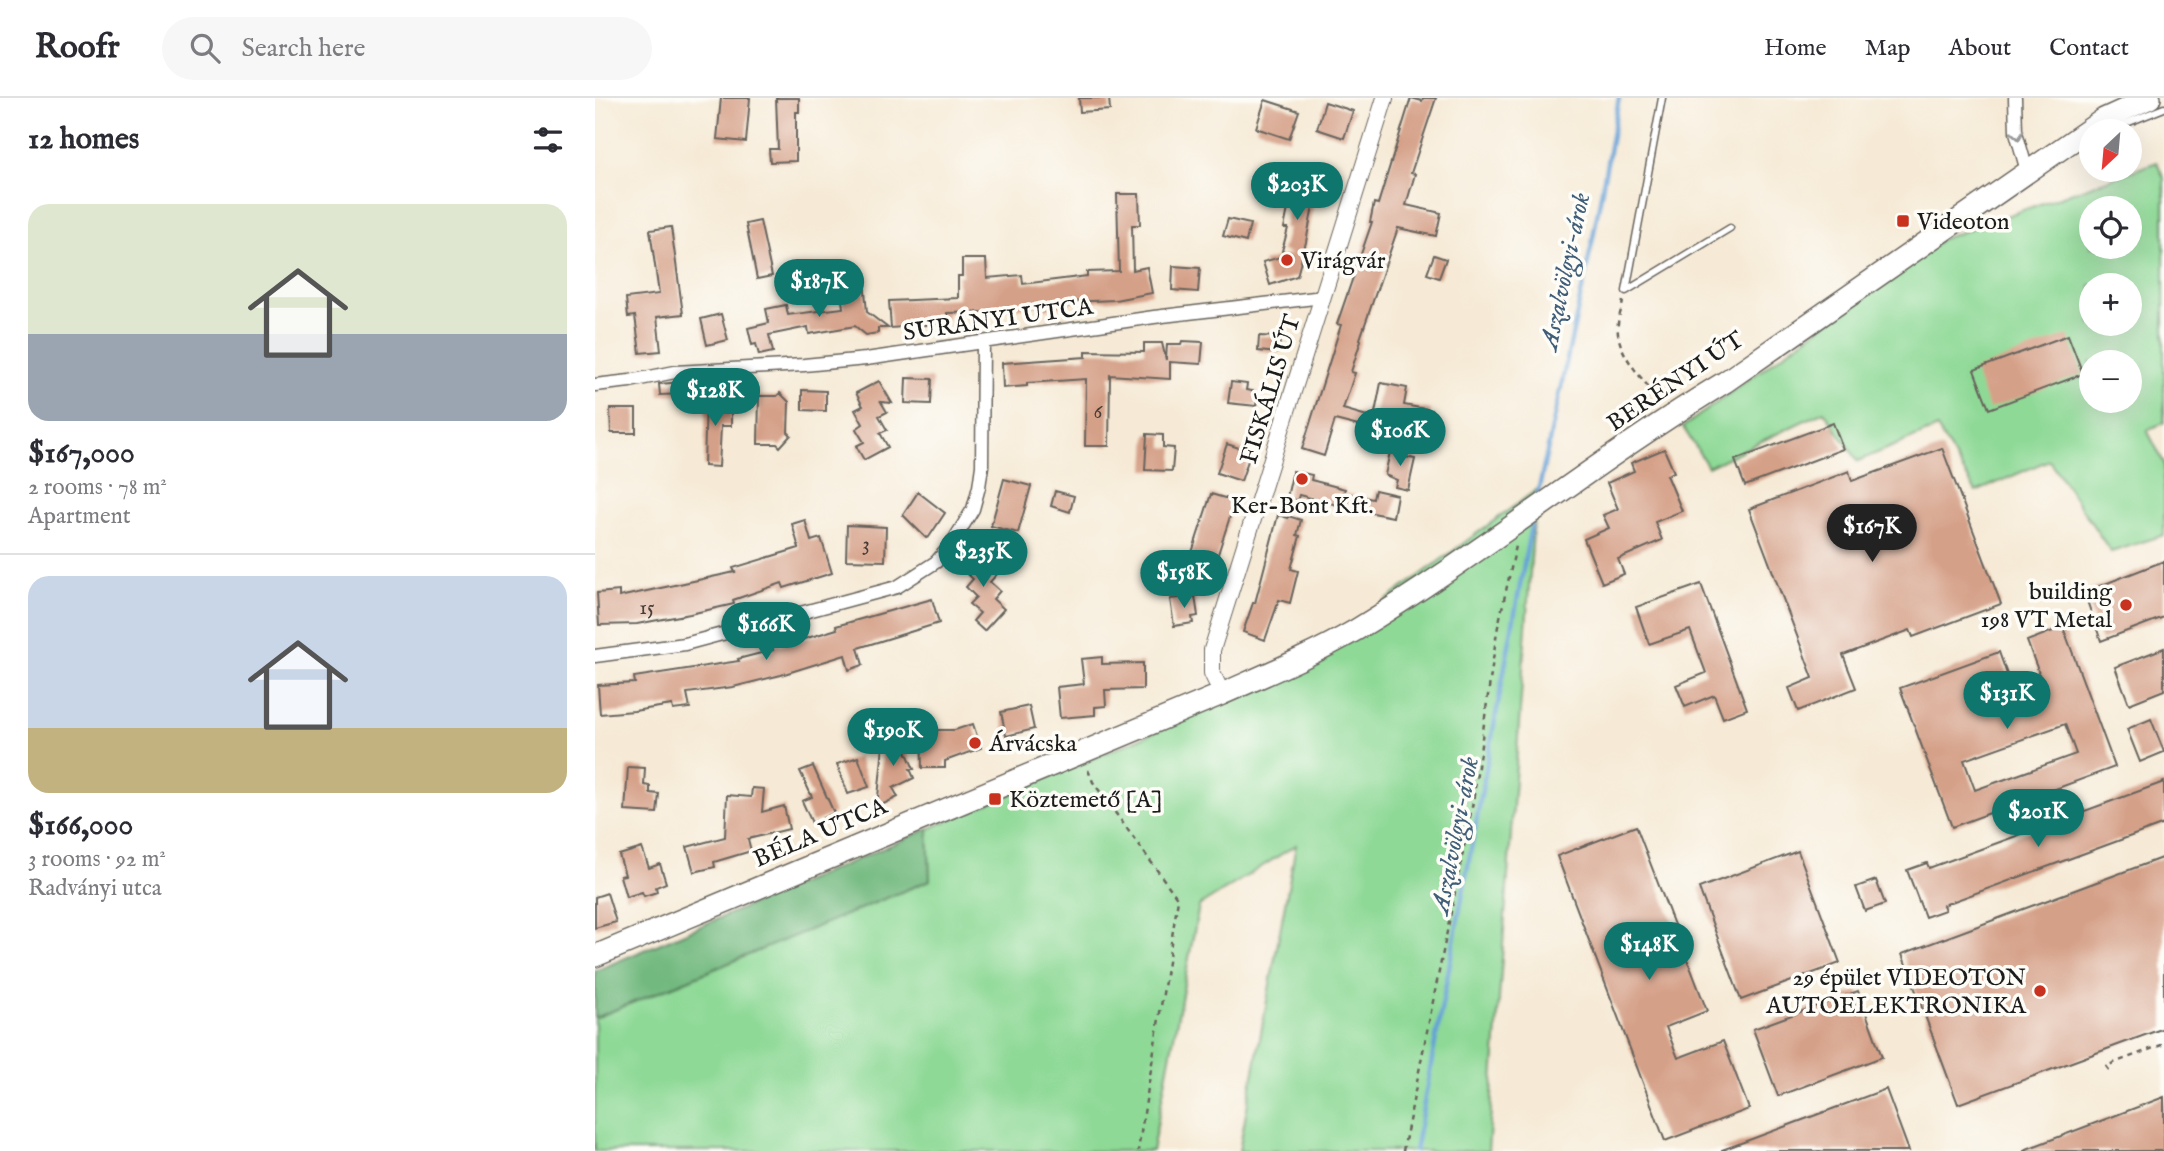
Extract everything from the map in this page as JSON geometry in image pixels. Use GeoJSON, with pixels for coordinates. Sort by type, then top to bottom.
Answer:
{"type":"FeatureCollection","features":[{"type":"Feature","properties":{"kind":"main road","name":"BERÉNYI ÚT"},"geometry":{"type":"LineString","coordinates":[[1222,694],[1353,632],[1426,585],[1670,415],[1725,382],[2103,120],[2150,98]]}},
{"type":"Feature","properties":{"kind":"main road","name":"BÉLA UTCA"},"geometry":{"type":"LineString","coordinates":[[595,956],[1222,694]]}},
{"type":"Feature","properties":{"kind":"street","name":"FISKÁLIS ÚT"},"geometry":{"type":"LineString","coordinates":[[1222,694],[1212,673],[1212,650],[1385,98]]}},
{"type":"Feature","properties":{"kind":"street"},"geometry":{"type":"LineString","coordinates":[[2015,98],[2016,132],[2027,171]]}},
{"type":"Feature","properties":{"kind":"street","name":"SURÁNYI UTCA"},"geometry":{"type":"LineString","coordinates":[[595,386],[675,372],[804,365],[983,343],[1154,317],[1323,297]]}},
{"type":"Feature","properties":{"kind":"street"},"geometry":{"type":"LineString","coordinates":[[595,656],[685,644],[897,587],[936,562],[951,545],[972,509],[979,487],[982,466],[983,343]]}},
{"type":"Feature","properties":{"kind":"lane"},"geometry":{"type":"LineString","coordinates":[[1626,291],[1662,98]]}},
{"type":"Feature","properties":{"kind":"lane"},"geometry":{"type":"LineString","coordinates":[[2137,119],[2164,108]]}},
{"type":"Feature","properties":{"kind":"lane"},"geometry":{"type":"LineString","coordinates":[[2027,171],[2066,154]]}},
{"type":"Feature","properties":{"kind":"lane"},"geometry":{"type":"LineString","coordinates":[[1626,291],[1730,228]]}},
{"type":"Feature","properties":{"kind":"path"},"geometry":{"type":"LineString","coordinates":[[1626,291],[1617,324],[1619,341],[1626,357],[1670,415]]}},
{"type":"Feature","properties":{"kind":"path"},"geometry":{"type":"LineString","coordinates":[[1403,1151],[1473,802],[1497,631],[1522,518]]}},
{"type":"Feature","properties":{"kind":"path"},"geometry":{"type":"LineString","coordinates":[[1093,782],[1178,899],[1138,1151]]}},
{"type":"Feature","properties":{"kind":"path"},"geometry":{"type":"LineString","coordinates":[[2109,1070],[2106,1066],[2164,1044]]}},
{"type":"Feature","properties":{"kind":"green space"},"geometry":{"type":"Polygon","coordinates":[[[2157,162],[2164,179],[2164,423],[2147,430],[2164,463],[2164,535],[2111,552],[2049,460],[1976,492],[1937,428],[1858,461],[1824,411],[1708,467],[1683,427],[1942,239],[2101,182],[2142,182],[2142,167],[2157,162]]]}},
{"type":"Feature","properties":{"kind":"green space"},"geometry":{"type":"Polygon","coordinates":[[[1536,490],[1488,1151],[1239,1151],[1296,845],[1199,906],[1152,1151],[595,1151],[595,1018],[930,880],[928,829],[1157,731],[1320,649],[1536,490]]]}},
{"type":"Feature","properties":{"kind":"green space"},"geometry":{"type":"Polygon","coordinates":[[[928,829],[930,880],[595,1018],[595,971],[928,829]]]}},
{"type":"Feature","properties":{"kind":"building"},"geometry":{"type":"Polygon","coordinates":[[[721,98],[750,98],[746,142],[717,139],[721,98]]]}},
{"type":"Feature","properties":{"kind":"building"},"geometry":{"type":"Polygon","coordinates":[[[776,98],[799,98],[799,112],[796,112],[796,161],[770,162],[769,149],[778,149],[776,98]]]}},
{"type":"Feature","properties":{"kind":"building"},"geometry":{"type":"Polygon","coordinates":[[[1079,98],[1109,98],[1110,110],[1080,112],[1079,98]]]}},
{"type":"Feature","properties":{"kind":"building"},"geometry":{"type":"Polygon","coordinates":[[[1411,98],[1422,101],[1423,98],[1436,98],[1411,173],[1415,174],[1406,205],[1441,213],[1436,236],[1398,228],[1360,339],[1351,372],[1355,373],[1343,409],[1374,418],[1381,383],[1407,388],[1404,405],[1431,410],[1427,431],[1376,421],[1374,430],[1335,420],[1324,456],[1302,449],[1341,325],[1337,324],[1372,222],[1374,203],[1378,204],[1411,98]]]}},
{"type":"Feature","properties":{"kind":"building"},"geometry":{"type":"Polygon","coordinates":[[[1265,100],[1299,111],[1289,139],[1256,128],[1265,100]]]}},
{"type":"Feature","properties":{"kind":"building"},"geometry":{"type":"Polygon","coordinates":[[[1325,102],[1353,111],[1344,138],[1317,129],[1325,102]]]}},
{"type":"Feature","properties":{"kind":"building"},"geometry":{"type":"Polygon","coordinates":[[[1296,163],[1326,166],[1323,191],[1316,191],[1297,276],[1270,285],[1263,262],[1291,254],[1282,251],[1288,228],[1284,228],[1290,199],[1293,200],[1296,163]]]}},
{"type":"Feature","properties":{"kind":"building"},"geometry":{"type":"Polygon","coordinates":[[[1117,194],[1139,194],[1140,225],[1132,225],[1133,270],[1147,267],[1152,293],[1115,300],[1069,302],[1070,305],[1043,309],[1042,305],[990,312],[947,313],[947,323],[891,328],[889,301],[958,298],[958,276],[962,276],[962,259],[986,259],[987,278],[1022,275],[1023,284],[1087,276],[1087,272],[1119,271],[1117,194]]]}},
{"type":"Feature","properties":{"kind":"building"},"geometry":{"type":"Polygon","coordinates":[[[1228,219],[1250,224],[1246,242],[1223,236],[1228,219]]]}},
{"type":"Feature","properties":{"kind":"building"},"geometry":{"type":"Polygon","coordinates":[[[760,221],[772,276],[757,279],[746,224],[760,221]]]}},
{"type":"Feature","properties":{"kind":"building"},"geometry":{"type":"Polygon","coordinates":[[[671,227],[683,314],[657,317],[661,351],[640,353],[635,316],[628,317],[626,298],[659,294],[650,230],[671,227]]]}},
{"type":"Feature","properties":{"kind":"building"},"geometry":{"type":"Polygon","coordinates":[[[1434,255],[1446,259],[1439,278],[1427,274],[1434,255]]]}},
{"type":"Feature","properties":{"kind":"building"},"geometry":{"type":"Polygon","coordinates":[[[1173,266],[1200,268],[1198,292],[1172,290],[1173,266]]]}},
{"type":"Feature","properties":{"kind":"building"},"geometry":{"type":"Polygon","coordinates":[[[864,281],[867,312],[888,328],[878,328],[878,333],[866,335],[855,326],[809,334],[808,327],[769,335],[773,352],[759,355],[756,344],[752,345],[748,328],[769,323],[766,309],[786,305],[788,315],[843,308],[840,283],[864,281]]]}},
{"type":"Feature","properties":{"kind":"building"},"geometry":{"type":"Polygon","coordinates":[[[721,314],[728,340],[707,345],[701,319],[721,314]]]}},
{"type":"Feature","properties":{"kind":"building"},"geometry":{"type":"Polygon","coordinates":[[[2068,335],[2079,364],[2079,375],[1989,409],[1974,370],[2068,335]]]}},
{"type":"Feature","properties":{"kind":"building"},"geometry":{"type":"Polygon","coordinates":[[[1259,336],[1280,337],[1279,353],[1258,351],[1259,336]]]}},
{"type":"Feature","properties":{"kind":"building"},"geometry":{"type":"Polygon","coordinates":[[[1182,341],[1203,342],[1201,364],[1170,362],[1170,379],[1110,375],[1109,446],[1085,446],[1086,379],[1027,383],[1027,386],[1003,388],[1002,363],[1086,357],[1086,351],[1144,352],[1144,343],[1162,343],[1166,360],[1167,344],[1181,344],[1182,341]]]}},
{"type":"Feature","properties":{"kind":"building"},"geometry":{"type":"Polygon","coordinates":[[[906,378],[932,379],[931,404],[905,403],[906,378]]]}},
{"type":"Feature","properties":{"kind":"building"},"geometry":{"type":"Polygon","coordinates":[[[879,381],[892,403],[881,402],[887,412],[879,416],[887,430],[880,433],[888,447],[864,460],[856,446],[864,442],[856,429],[863,424],[855,410],[863,406],[856,393],[879,381]]]}},
{"type":"Feature","properties":{"kind":"building"},"geometry":{"type":"Polygon","coordinates":[[[683,382],[684,394],[660,395],[659,384],[683,382]]]}},
{"type":"Feature","properties":{"kind":"building"},"geometry":{"type":"Polygon","coordinates":[[[1231,382],[1247,384],[1246,390],[1258,392],[1256,406],[1228,403],[1231,382]]]}},
{"type":"Feature","properties":{"kind":"building"},"geometry":{"type":"Polygon","coordinates":[[[802,390],[826,391],[826,411],[802,410],[802,390]]]}},
{"type":"Feature","properties":{"kind":"building"},"geometry":{"type":"Polygon","coordinates":[[[780,393],[789,402],[788,432],[791,435],[780,447],[777,444],[758,444],[759,396],[777,396],[780,393]]]}},
{"type":"Feature","properties":{"kind":"building"},"geometry":{"type":"Polygon","coordinates":[[[706,398],[731,399],[731,426],[721,426],[719,467],[704,466],[706,398]]]}},
{"type":"Feature","properties":{"kind":"building"},"geometry":{"type":"Polygon","coordinates":[[[610,409],[636,409],[636,433],[611,433],[610,409]]]}},
{"type":"Feature","properties":{"kind":"building"},"geometry":{"type":"Polygon","coordinates":[[[1833,423],[1843,449],[1745,486],[1735,460],[1833,423]]]}},
{"type":"Feature","properties":{"kind":"building"},"geometry":{"type":"Polygon","coordinates":[[[1147,434],[1163,435],[1163,447],[1174,448],[1172,471],[1145,470],[1147,434]]]}},
{"type":"Feature","properties":{"kind":"building"},"geometry":{"type":"Polygon","coordinates":[[[1227,444],[1251,452],[1241,481],[1217,473],[1227,444]]]}},
{"type":"Feature","properties":{"kind":"building"},"geometry":{"type":"Polygon","coordinates":[[[1391,447],[1407,451],[1405,457],[1415,459],[1408,490],[1395,487],[1397,480],[1385,475],[1391,447]]]}},
{"type":"Feature","properties":{"kind":"building"},"geometry":{"type":"Polygon","coordinates":[[[1942,448],[2001,604],[1913,637],[1910,630],[1843,655],[1856,688],[1798,711],[1789,688],[1813,678],[1749,509],[1849,471],[1852,481],[1942,448]]]}},
{"type":"Feature","properties":{"kind":"building"},"geometry":{"type":"Polygon","coordinates":[[[1664,449],[1674,472],[1667,475],[1682,511],[1655,522],[1662,540],[1618,559],[1624,574],[1602,583],[1584,539],[1609,528],[1603,515],[1618,509],[1607,483],[1634,471],[1631,463],[1664,449]]]}},
{"type":"Feature","properties":{"kind":"building"},"geometry":{"type":"Polygon","coordinates":[[[1293,471],[1312,475],[1311,480],[1345,489],[1344,493],[1373,499],[1375,490],[1397,495],[1393,517],[1299,495],[1297,501],[1287,497],[1293,471]]]}},
{"type":"Feature","properties":{"kind":"building"},"geometry":{"type":"Polygon","coordinates":[[[1004,479],[1031,486],[1018,533],[991,526],[1004,479]]]}},
{"type":"Feature","properties":{"kind":"building"},"geometry":{"type":"Polygon","coordinates":[[[1055,491],[1074,496],[1070,512],[1051,506],[1055,491]]]}},
{"type":"Feature","properties":{"kind":"building"},"geometry":{"type":"Polygon","coordinates":[[[918,492],[945,513],[926,538],[903,515],[918,492]]]}},
{"type":"Feature","properties":{"kind":"building"},"geometry":{"type":"Polygon","coordinates":[[[1211,494],[1235,501],[1210,579],[1186,571],[1211,494]]]}},
{"type":"Feature","properties":{"kind":"building"},"geometry":{"type":"Polygon","coordinates":[[[1278,515],[1301,520],[1297,535],[1300,536],[1291,569],[1298,571],[1290,603],[1279,600],[1265,640],[1243,632],[1255,603],[1278,515]]]}},
{"type":"Feature","properties":{"kind":"building"},"geometry":{"type":"Polygon","coordinates":[[[805,520],[811,541],[821,538],[832,573],[784,588],[782,583],[733,600],[734,604],[690,614],[637,624],[599,625],[597,593],[619,591],[619,597],[735,572],[733,568],[799,548],[792,524],[805,520]]]}},
{"type":"Feature","properties":{"kind":"building"},"geometry":{"type":"Polygon","coordinates":[[[847,525],[886,527],[885,561],[846,560],[847,525]]]}},
{"type":"Feature","properties":{"kind":"building"},"geometry":{"type":"Polygon","coordinates":[[[982,547],[993,557],[987,564],[997,574],[990,582],[1000,591],[993,599],[1004,609],[984,631],[973,621],[980,613],[969,604],[976,597],[966,587],[973,579],[962,569],[982,547]]]}},
{"type":"Feature","properties":{"kind":"building","name":"building 198 VT Metal"},"geometry":{"type":"Polygon","coordinates":[[[2164,561],[2164,617],[2101,641],[2084,592],[2164,561]]]}},
{"type":"Feature","properties":{"kind":"building"},"geometry":{"type":"Polygon","coordinates":[[[1701,584],[1747,709],[1723,718],[1714,695],[1685,707],[1676,685],[1706,673],[1690,630],[1649,644],[1636,607],[1701,584]]]}},
{"type":"Feature","properties":{"kind":"building"},"geometry":{"type":"Polygon","coordinates":[[[1195,596],[1198,616],[1192,617],[1193,623],[1174,626],[1170,599],[1195,596]]]}},
{"type":"Feature","properties":{"kind":"building"},"geometry":{"type":"Polygon","coordinates":[[[932,599],[939,623],[858,648],[863,665],[849,670],[845,655],[733,687],[687,693],[690,708],[673,710],[672,705],[600,714],[598,685],[635,683],[634,677],[739,661],[738,659],[773,650],[772,647],[837,629],[836,626],[932,599]]]}},
{"type":"Feature","properties":{"kind":"building"},"geometry":{"type":"Polygon","coordinates":[[[2063,627],[2115,767],[1952,827],[1900,688],[1999,652],[2014,694],[2043,684],[2027,641],[2063,627]],[[2065,724],[1964,760],[1975,790],[2076,754],[2065,724]]]}},
{"type":"Feature","properties":{"kind":"building"},"geometry":{"type":"Polygon","coordinates":[[[2164,648],[2164,690],[2129,704],[2115,667],[2164,648]]]}},
{"type":"Feature","properties":{"kind":"building"},"geometry":{"type":"Polygon","coordinates":[[[1102,657],[1102,664],[1143,663],[1143,689],[1105,690],[1106,706],[1095,707],[1095,715],[1060,718],[1057,687],[1084,684],[1081,659],[1102,657]]]}},
{"type":"Feature","properties":{"kind":"building"},"geometry":{"type":"Polygon","coordinates":[[[1029,706],[1034,729],[1006,736],[1001,712],[1029,706]]]}},
{"type":"Feature","properties":{"kind":"building"},"geometry":{"type":"Polygon","coordinates":[[[2151,719],[2164,752],[2140,762],[2127,729],[2151,719]]]}},
{"type":"Feature","properties":{"kind":"building"},"geometry":{"type":"Polygon","coordinates":[[[973,724],[981,748],[945,761],[945,768],[922,768],[921,730],[955,730],[973,724]]]}},
{"type":"Feature","properties":{"kind":"building"},"geometry":{"type":"Polygon","coordinates":[[[897,731],[914,769],[910,769],[914,778],[893,788],[898,797],[877,807],[884,737],[897,731]]]}},
{"type":"Feature","properties":{"kind":"building"},"geometry":{"type":"Polygon","coordinates":[[[858,757],[869,787],[848,794],[837,764],[858,757]]]}},
{"type":"Feature","properties":{"kind":"building"},"geometry":{"type":"Polygon","coordinates":[[[813,766],[834,813],[812,823],[802,801],[812,797],[800,771],[813,766]]]}},
{"type":"Feature","properties":{"kind":"building"},"geometry":{"type":"Polygon","coordinates":[[[628,767],[645,768],[644,785],[650,786],[650,793],[659,794],[657,813],[625,811],[628,767]]]}},
{"type":"Feature","properties":{"kind":"building"},"geometry":{"type":"Polygon","coordinates":[[[2164,782],[2164,824],[1943,905],[1945,910],[1925,917],[1907,870],[1927,863],[1929,868],[2164,782]]]}},
{"type":"Feature","properties":{"kind":"building"},"geometry":{"type":"Polygon","coordinates":[[[752,788],[764,789],[762,812],[784,806],[789,829],[748,839],[751,851],[714,862],[715,867],[694,872],[687,847],[725,837],[727,795],[751,797],[752,788]]]}},
{"type":"Feature","properties":{"kind":"building"},"geometry":{"type":"Polygon","coordinates":[[[1636,826],[1707,1011],[1666,1027],[1678,1058],[1723,1041],[1749,1109],[1665,1141],[1557,856],[1636,826]]]}},
{"type":"Feature","properties":{"kind":"building"},"geometry":{"type":"Polygon","coordinates":[[[642,848],[649,868],[660,864],[666,883],[656,887],[657,892],[644,896],[642,892],[626,897],[620,876],[625,875],[619,855],[642,848]]]}},
{"type":"Feature","properties":{"kind":"building"},"geometry":{"type":"Polygon","coordinates":[[[1798,851],[1840,963],[1741,1000],[1699,888],[1798,851]]]}},
{"type":"Feature","properties":{"kind":"building","name":"29 épület VIDEOTON AUTOELEKTRONIKA"},"geometry":{"type":"Polygon","coordinates":[[[2164,857],[2164,1028],[1958,1104],[1902,954],[2164,857]]]}},
{"type":"Feature","properties":{"kind":"building"},"geometry":{"type":"Polygon","coordinates":[[[1876,880],[1885,904],[1865,911],[1856,887],[1876,880]]]}},
{"type":"Feature","properties":{"kind":"building"},"geometry":{"type":"Polygon","coordinates":[[[607,893],[616,922],[595,928],[595,897],[607,893]]]}},
{"type":"Feature","properties":{"kind":"building"},"geometry":{"type":"Polygon","coordinates":[[[1858,991],[1882,1057],[1778,1096],[1753,1029],[1858,991]]]}},
{"type":"Feature","properties":{"kind":"building"},"geometry":{"type":"Polygon","coordinates":[[[1886,1089],[1909,1151],[1722,1151],[1722,1150],[1886,1089]]]}},
{"type":"Feature","properties":{"kind":"building"},"geometry":{"type":"Polygon","coordinates":[[[2164,1097],[2164,1151],[2024,1151],[2024,1150],[2164,1097]]]}},
{"type":"Feature","properties":{"kind":"waterway","name":"Aszalvölgyi-árok"},"geometry":{"type":"LineString","coordinates":[[1538,493],[1591,248],[1619,98]]}},
{"type":"Feature","properties":{"kind":"waterway","name":"Aszalvölgyi-árok"},"geometry":{"type":"LineString","coordinates":[[1415,1151],[1531,526]]}},
{"type":"Feature","properties":{"kind":"place","name":"Videoton"},"geometry":{"type":"Point","coordinates":[1903,221]}},
{"type":"Feature","properties":{"kind":"place","name":"Virágvár"},"geometry":{"type":"Point","coordinates":[1287,260]}},
{"type":"Feature","properties":{"kind":"place","name":"Ker-Bont Kft."},"geometry":{"type":"Point","coordinates":[1302,479]}},
{"type":"Feature","properties":{"kind":"place","name":"building 198 VT Metal"},"geometry":{"type":"Point","coordinates":[2126,605]}},
{"type":"Feature","properties":{"kind":"place","name":"Árvácska"},"geometry":{"type":"Point","coordinates":[975,743]}},
{"type":"Feature","properties":{"kind":"place","name":"Köztemető [A]"},"geometry":{"type":"Point","coordinates":[995,799]}},
{"type":"Feature","properties":{"kind":"place","name":"29 épület VIDEOTON AUTOELEKTRONIKA"},"geometry":{"type":"Point","coordinates":[2040,991]}}]}
